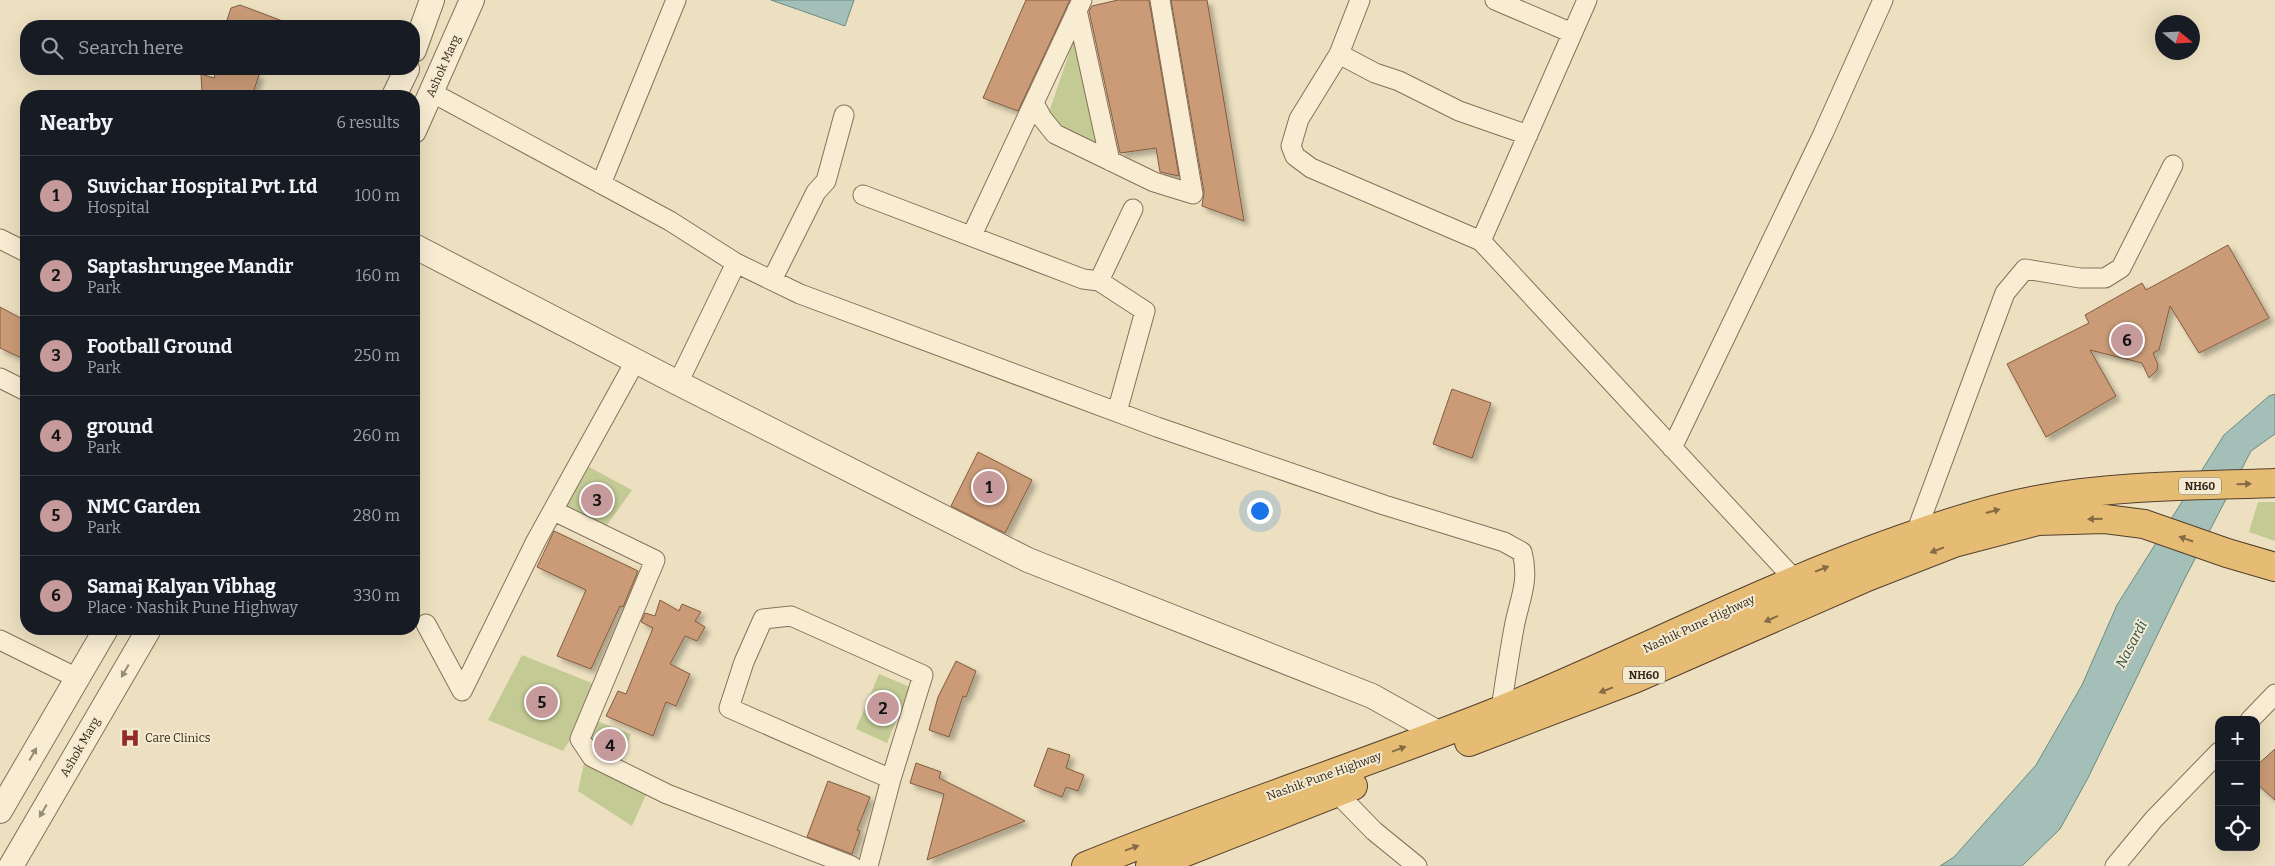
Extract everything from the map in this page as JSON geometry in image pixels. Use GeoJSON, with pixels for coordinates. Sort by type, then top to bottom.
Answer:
{"type":"FeatureCollection","features":[{"type":"Feature","properties":{"kind":"highway","name":"Nashik Pune Highway"},"geometry":{"type":"LineString","coordinates":[[1150,866],[1336,792],[1505,718],[1632,654],[1801,592],[1915,535],[1951,522],[2040,499],[2126,488],[2275,484]]}},
{"type":"Feature","properties":{"kind":"highway","name":"Nashik Pune Highway"},"geometry":{"type":"LineString","coordinates":[[1801,592],[1867,577],[1954,543],[2038,521],[2105,519],[2144,524],[2227,554],[2275,567]]}},
{"type":"Feature","properties":{"kind":"highway","name":"Nashik Pune Highway"},"geometry":{"type":"LineString","coordinates":[[1086,866],[1440,734],[1505,718]]}},
{"type":"Feature","properties":{"kind":"street"},"geometry":{"type":"LineString","coordinates":[[420,33],[432,0]]}},
{"type":"Feature","properties":{"kind":"street","name":"Ashok Marg"},"geometry":{"type":"LineString","coordinates":[[420,117],[472,0]]}},
{"type":"Feature","properties":{"kind":"street"},"geometry":{"type":"LineString","coordinates":[[601,184],[676,0]]}},
{"type":"Feature","properties":{"kind":"street"},"geometry":{"type":"LineString","coordinates":[[1034,103],[1042,118],[1055,134],[1154,182],[1193,194],[1160,0]]}},
{"type":"Feature","properties":{"kind":"street"},"geometry":{"type":"LineString","coordinates":[[1360,0],[1343,38],[1339,54],[1299,119],[1291,146],[1295,156],[1311,168],[1481,241],[1672,448],[1801,592]]}},
{"type":"Feature","properties":{"kind":"street"},"geometry":{"type":"LineString","coordinates":[[1495,0],[1572,33]]}},
{"type":"Feature","properties":{"kind":"street"},"geometry":{"type":"LineString","coordinates":[[1481,241],[1587,0]]}},
{"type":"Feature","properties":{"kind":"street"},"geometry":{"type":"LineString","coordinates":[[1672,448],[1822,134],[1883,0]]}},
{"type":"Feature","properties":{"kind":"street"},"geometry":{"type":"LineString","coordinates":[[1079,5],[1110,161]]}},
{"type":"Feature","properties":{"kind":"street"},"geometry":{"type":"LineString","coordinates":[[972,235],[1079,5]]}},
{"type":"Feature","properties":{"kind":"street"},"geometry":{"type":"LineString","coordinates":[[1339,54],[1375,73],[1399,81],[1459,111],[1528,135]]}},
{"type":"Feature","properties":{"kind":"street"},"geometry":{"type":"LineString","coordinates":[[397,90],[404,75]]}},
{"type":"Feature","properties":{"kind":"street"},"geometry":{"type":"LineString","coordinates":[[431,92],[670,221],[736,263],[800,294],[1117,412],[1384,505],[1504,542],[1522,552],[1526,566],[1526,583],[1514,627],[1505,718]]}},
{"type":"Feature","properties":{"kind":"street"},"geometry":{"type":"LineString","coordinates":[[772,280],[816,192],[826,181],[844,115]]}},
{"type":"Feature","properties":{"kind":"street"},"geometry":{"type":"LineString","coordinates":[[1915,535],[2005,293],[2025,269],[2080,278],[2105,278],[2120,268],[2173,165]]}},
{"type":"Feature","properties":{"kind":"street"},"geometry":{"type":"LineString","coordinates":[[863,195],[972,235],[1083,279],[1099,281],[1145,312],[1117,412]]}},
{"type":"Feature","properties":{"kind":"street"},"geometry":{"type":"LineString","coordinates":[[1099,281],[1133,209]]}},
{"type":"Feature","properties":{"kind":"street"},"geometry":{"type":"LineString","coordinates":[[0,239],[20,249]]}},
{"type":"Feature","properties":{"kind":"street"},"geometry":{"type":"LineString","coordinates":[[420,249],[678,383],[1028,560],[1372,696],[1440,734]]}},
{"type":"Feature","properties":{"kind":"street"},"geometry":{"type":"LineString","coordinates":[[678,383],[736,263]]}},
{"type":"Feature","properties":{"kind":"street"},"geometry":{"type":"LineString","coordinates":[[426,624],[462,692],[536,541],[636,360]]}},
{"type":"Feature","properties":{"kind":"street"},"geometry":{"type":"LineString","coordinates":[[0,378],[20,388]]}},
{"type":"Feature","properties":{"kind":"street"},"geometry":{"type":"LineString","coordinates":[[554,511],[655,560],[580,738],[592,757],[667,794],[852,866]]}},
{"type":"Feature","properties":{"kind":"street"},"geometry":{"type":"LineString","coordinates":[[868,866],[891,779],[923,675],[791,616],[763,619],[744,662],[729,708],[891,779]]}},
{"type":"Feature","properties":{"kind":"street"},"geometry":{"type":"LineString","coordinates":[[0,811],[102,635]]}},
{"type":"Feature","properties":{"kind":"street","name":"Ashok Marg"},"geometry":{"type":"LineString","coordinates":[[11,866],[146,635]]}},
{"type":"Feature","properties":{"kind":"street"},"geometry":{"type":"LineString","coordinates":[[0,640],[77,678]]}},
{"type":"Feature","properties":{"kind":"street"},"geometry":{"type":"LineString","coordinates":[[2254,716],[2275,694]]}},
{"type":"Feature","properties":{"kind":"street"},"geometry":{"type":"LineString","coordinates":[[2115,866],[2154,819],[2215,756]]}},
{"type":"Feature","properties":{"kind":"street"},"geometry":{"type":"LineString","coordinates":[[1336,792],[1374,831],[1417,866]]}},
{"type":"Feature","properties":{"kind":"green space"},"geometry":{"type":"Polygon","coordinates":[[[1077,30],[1101,154],[1052,125],[1048,115],[1077,30]]]}},
{"type":"Feature","properties":{"kind":"green space"},"geometry":{"type":"Polygon","coordinates":[[[589,467],[632,490],[605,528],[564,510],[589,467]]]}},
{"type":"Feature","properties":{"kind":"green space"},"geometry":{"type":"Polygon","coordinates":[[[2258,502],[2275,502],[2275,541],[2249,532],[2258,502]]]}},
{"type":"Feature","properties":{"kind":"green space"},"geometry":{"type":"Polygon","coordinates":[[[522,655],[594,684],[574,733],[563,751],[488,720],[522,655]]]}},
{"type":"Feature","properties":{"kind":"green space"},"geometry":{"type":"Polygon","coordinates":[[[879,674],[910,687],[887,743],[856,729],[879,674]]]}},
{"type":"Feature","properties":{"kind":"green space"},"geometry":{"type":"Polygon","coordinates":[[[594,720],[631,734],[620,764],[597,753],[589,738],[594,720]]]}},
{"type":"Feature","properties":{"kind":"green space"},"geometry":{"type":"Polygon","coordinates":[[[584,763],[648,790],[632,826],[578,791],[584,763]]]}},
{"type":"Feature","properties":{"kind":"water"},"geometry":{"type":"Polygon","coordinates":[[[771,0],[854,0],[845,26],[771,0]]]}},
{"type":"Feature","properties":{"kind":"water","name":"Nasardi"},"geometry":{"type":"Polygon","coordinates":[[[2275,394],[2275,434],[2251,451],[2184,580],[2088,778],[2060,829],[2022,866],[1940,866],[1954,857],[2036,765],[2082,685],[2117,605],[2224,435],[2269,396],[2275,394]]]}},
{"type":"Feature","properties":{"kind":"building"},"geometry":{"type":"Polygon","coordinates":[[[1026,0],[1070,0],[1018,111],[983,98],[1026,0]]]}},
{"type":"Feature","properties":{"kind":"building"},"geometry":{"type":"Polygon","coordinates":[[[1118,0],[1149,0],[1179,176],[1160,172],[1156,148],[1120,153],[1089,11],[1092,6],[1118,0]]]}},
{"type":"Feature","properties":{"kind":"building"},"geometry":{"type":"Polygon","coordinates":[[[1171,0],[1207,0],[1244,221],[1202,206],[1204,192],[1171,0]]]}},
{"type":"Feature","properties":{"kind":"building"},"geometry":{"type":"Polygon","coordinates":[[[240,5],[280,20],[227,20],[231,8],[240,5]]]}},
{"type":"Feature","properties":{"kind":"building"},"geometry":{"type":"Polygon","coordinates":[[[201,75],[214,78],[215,75],[259,75],[254,90],[202,90],[201,75]]]}},
{"type":"Feature","properties":{"kind":"building"},"geometry":{"type":"Polygon","coordinates":[[[2228,245],[2269,318],[2199,353],[2170,306],[2159,350],[2153,353],[2158,365],[2157,370],[2149,378],[2142,363],[2090,350],[2116,396],[2046,437],[2007,364],[2089,323],[2085,315],[2142,283],[2146,290],[2228,245]]]}},
{"type":"Feature","properties":{"kind":"building"},"geometry":{"type":"Polygon","coordinates":[[[0,307],[20,318],[20,357],[0,348],[0,307]]]}},
{"type":"Feature","properties":{"kind":"building"},"geometry":{"type":"Polygon","coordinates":[[[1452,389],[1491,403],[1472,458],[1433,444],[1452,389]]]}},
{"type":"Feature","properties":{"kind":"building"},"geometry":{"type":"Polygon","coordinates":[[[978,452],[1032,480],[1005,533],[951,506],[978,452]]]}},
{"type":"Feature","properties":{"kind":"building"},"geometry":{"type":"Polygon","coordinates":[[[554,531],[638,571],[623,607],[620,606],[591,669],[557,656],[586,590],[537,567],[554,531]]]}},
{"type":"Feature","properties":{"kind":"building"},"geometry":{"type":"Polygon","coordinates":[[[660,600],[679,611],[682,604],[701,612],[695,621],[705,627],[697,641],[685,636],[670,664],[690,674],[676,706],[666,702],[653,736],[606,716],[618,691],[626,694],[653,628],[641,622],[645,613],[655,616],[660,600]]]}},
{"type":"Feature","properties":{"kind":"building"},"geometry":{"type":"Polygon","coordinates":[[[956,661],[976,671],[966,697],[963,696],[949,737],[929,730],[938,697],[956,661]]]}},
{"type":"Feature","properties":{"kind":"building"},"geometry":{"type":"Polygon","coordinates":[[[1048,748],[1070,755],[1066,768],[1084,775],[1078,791],[1066,787],[1062,797],[1034,786],[1048,748]]]}},
{"type":"Feature","properties":{"kind":"building"},"geometry":{"type":"Polygon","coordinates":[[[2275,749],[2275,800],[2260,787],[2260,762],[2275,749]]]}},
{"type":"Feature","properties":{"kind":"building"},"geometry":{"type":"Polygon","coordinates":[[[916,763],[941,772],[939,778],[1025,821],[927,860],[944,794],[910,783],[916,763]]]}},
{"type":"Feature","properties":{"kind":"building"},"geometry":{"type":"Polygon","coordinates":[[[828,781],[870,797],[857,830],[860,831],[852,854],[807,837],[828,781]]]}},
{"type":"Feature","properties":{"kind":"place","name":"Samaj Kalyan Vibhag"},"geometry":{"type":"Point","coordinates":[2127,340]}},
{"type":"Feature","properties":{"kind":"place","name":"Suvichar Hospital Pvt. Ltd"},"geometry":{"type":"Point","coordinates":[989,487]}},
{"type":"Feature","properties":{"kind":"place","name":"Football Ground"},"geometry":{"type":"Point","coordinates":[597,500]}},
{"type":"Feature","properties":{"kind":"place","name":"NMC Garden"},"geometry":{"type":"Point","coordinates":[542,702]}},
{"type":"Feature","properties":{"kind":"place","name":"Saptashrungee Mandir"},"geometry":{"type":"Point","coordinates":[883,708]}},
{"type":"Feature","properties":{"kind":"place","name":"Care Clinics"},"geometry":{"type":"Point","coordinates":[130,738]}},
{"type":"Feature","properties":{"kind":"place","name":"ground"},"geometry":{"type":"Point","coordinates":[610,745]}}]}
